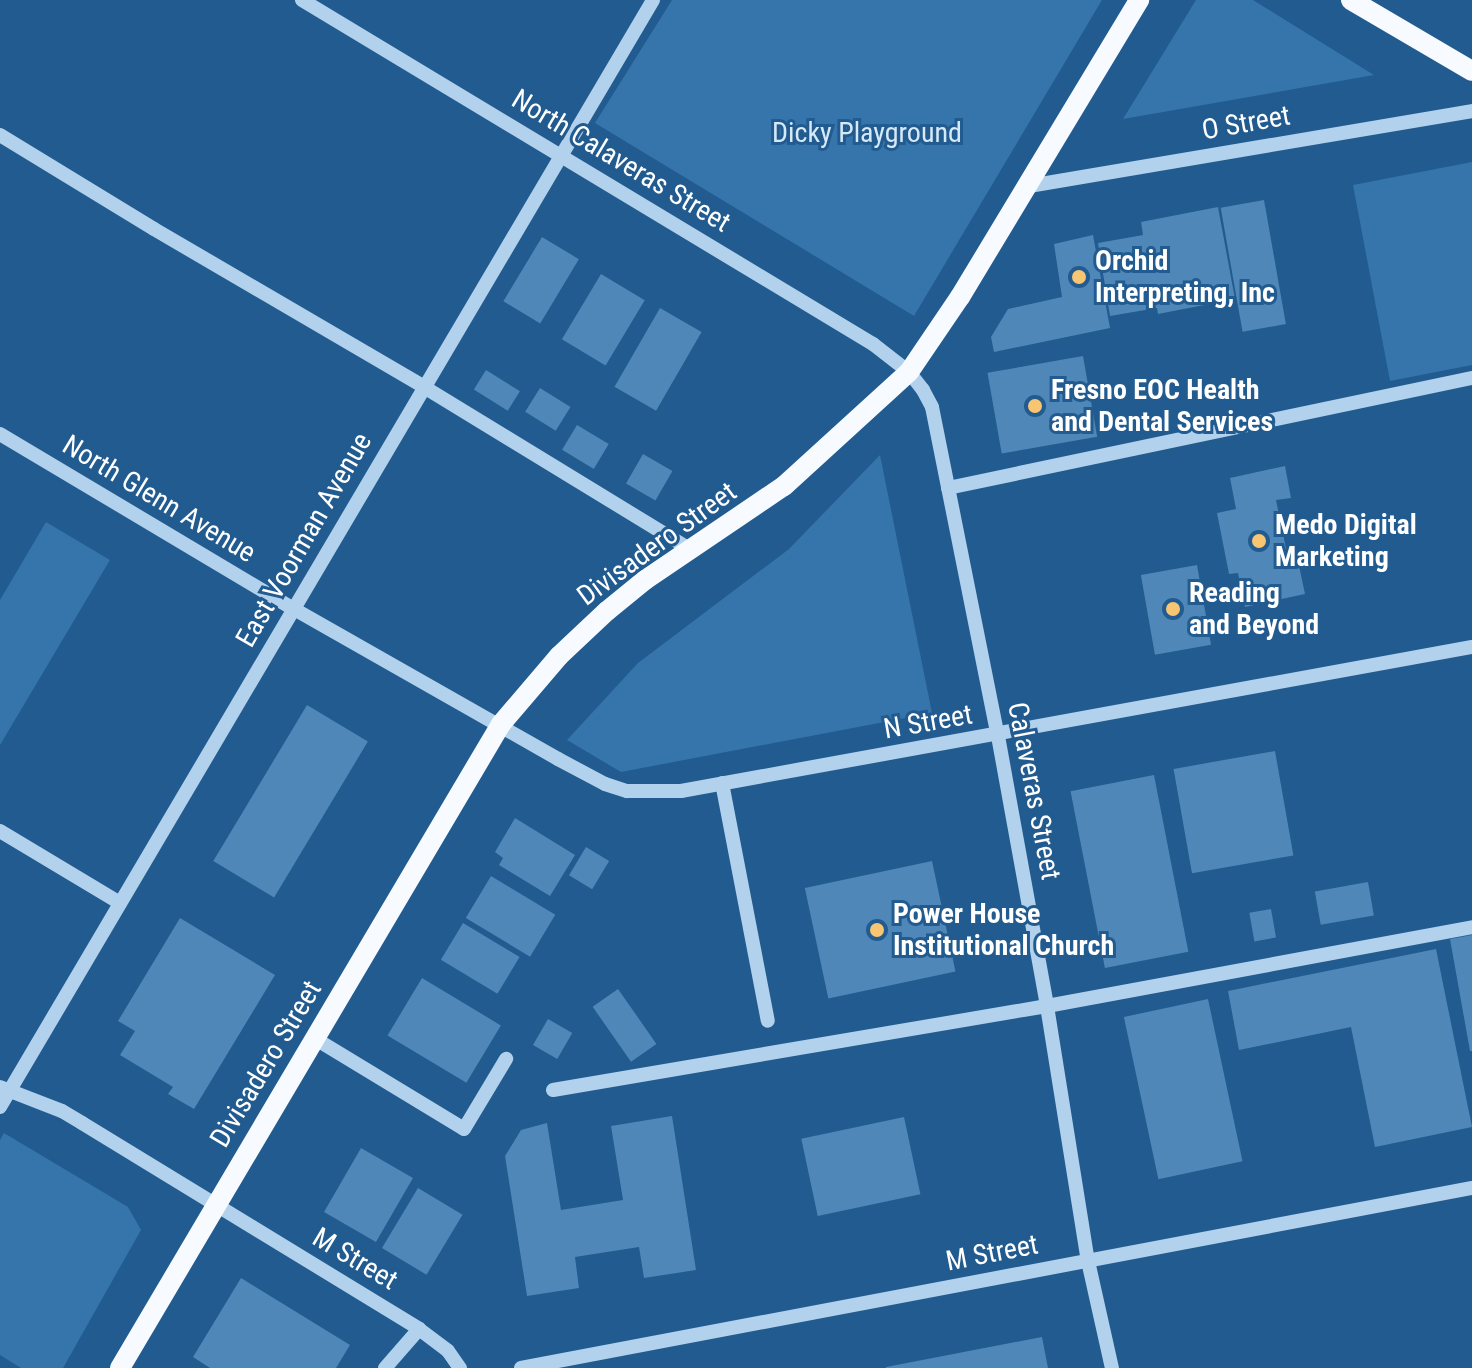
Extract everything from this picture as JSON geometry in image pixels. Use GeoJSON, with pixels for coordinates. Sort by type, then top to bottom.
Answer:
{"type":"FeatureCollection","features":[{"type":"Feature","properties":{"kind":"main road","name":"Divisadero Street"},"geometry":{"type":"LineString","coordinates":[[120,1368],[501,724],[569,647],[626,596],[689,549],[784,486],[909,372],[1029,186],[1139,0]]}},
{"type":"Feature","properties":{"kind":"main road"},"geometry":{"type":"LineString","coordinates":[[1351,0],[1472,71]]}},
{"type":"Feature","properties":{"kind":"street","name":"North Calaveras Street"},"geometry":{"type":"LineString","coordinates":[[302,0],[873,344],[909,372]]}},
{"type":"Feature","properties":{"kind":"street","name":"East Voorman Avenue"},"geometry":{"type":"LineString","coordinates":[[0,1107],[4,1090],[120,903],[653,0]]}},
{"type":"Feature","properties":{"kind":"street","name":"O Street"},"geometry":{"type":"LineString","coordinates":[[1029,186],[1472,111]]}},
{"type":"Feature","properties":{"kind":"street"},"geometry":{"type":"LineString","coordinates":[[0,135],[689,549]]}},
{"type":"Feature","properties":{"kind":"street","name":"Calaveras Street"},"geometry":{"type":"LineString","coordinates":[[909,372],[932,407],[998,736],[1047,1006],[1088,1261],[1112,1368]]}},
{"type":"Feature","properties":{"kind":"street"},"geometry":{"type":"LineString","coordinates":[[948,488],[1472,378]]}},
{"type":"Feature","properties":{"kind":"street","name":"North Glenn Avenue"},"geometry":{"type":"LineString","coordinates":[[0,434],[294,609],[501,724]]}},
{"type":"Feature","properties":{"kind":"street","name":"N Street"},"geometry":{"type":"LineString","coordinates":[[501,724],[580,772],[627,791],[681,791],[998,736],[1472,647]]}},
{"type":"Feature","properties":{"kind":"street"},"geometry":{"type":"LineString","coordinates":[[722,783],[768,1021]]}},
{"type":"Feature","properties":{"kind":"street"},"geometry":{"type":"LineString","coordinates":[[0,831],[120,903]]}},
{"type":"Feature","properties":{"kind":"street"},"geometry":{"type":"LineString","coordinates":[[553,1090],[1047,1006],[1472,927]]}},
{"type":"Feature","properties":{"kind":"street"},"geometry":{"type":"LineString","coordinates":[[314,1038],[464,1129],[506,1059]]}},
{"type":"Feature","properties":{"kind":"street","name":"M Street"},"geometry":{"type":"LineString","coordinates":[[4,1090],[62,1111],[215,1204],[419,1329],[448,1351],[460,1368]]}},
{"type":"Feature","properties":{"kind":"street","name":"M Street"},"geometry":{"type":"LineString","coordinates":[[521,1368],[1472,1188]]}},
{"type":"Feature","properties":{"kind":"street"},"geometry":{"type":"LineString","coordinates":[[385,1368],[419,1329]]}},
{"type":"Feature","properties":{"kind":"green space","name":"Dicky Playground"},"geometry":{"type":"Polygon","coordinates":[[[672,0],[1102,0],[914,316],[595,123],[672,0]]]}},
{"type":"Feature","properties":{"kind":"green space"},"geometry":{"type":"Polygon","coordinates":[[[1196,0],[1253,0],[1374,75],[1123,119],[1196,0]]]}},
{"type":"Feature","properties":{"kind":"green space"},"geometry":{"type":"Polygon","coordinates":[[[1472,162],[1472,365],[1390,381],[1353,185],[1472,162]]]}},
{"type":"Feature","properties":{"kind":"green space"},"geometry":{"type":"Polygon","coordinates":[[[880,455],[932,713],[621,772],[567,740],[638,663],[789,549],[880,455]]]}},
{"type":"Feature","properties":{"kind":"green space"},"geometry":{"type":"Polygon","coordinates":[[[46,522],[110,560],[0,745],[0,600],[46,522]]]}},
{"type":"Feature","properties":{"kind":"green space"},"geometry":{"type":"Polygon","coordinates":[[[4,1133],[128,1207],[141,1230],[63,1368],[21,1368],[0,1355],[0,1140],[4,1133]]]}},
{"type":"Feature","properties":{"kind":"building"},"geometry":{"type":"Polygon","coordinates":[[[1264,200],[1286,324],[1243,332],[1221,208],[1264,200]]]}},
{"type":"Feature","properties":{"kind":"building"},"geometry":{"type":"Polygon","coordinates":[[[1218,207],[1235,299],[1158,314],[1157,308],[1110,316],[1098,243],[1143,235],[1141,222],[1218,207]]]}},
{"type":"Feature","properties":{"kind":"building"},"geometry":{"type":"Polygon","coordinates":[[[1093,235],[1110,328],[994,352],[991,337],[1008,309],[1062,297],[1054,244],[1093,235]]]}},
{"type":"Feature","properties":{"kind":"building"},"geometry":{"type":"Polygon","coordinates":[[[542,237],[579,259],[540,323],[503,301],[542,237]]]}},
{"type":"Feature","properties":{"kind":"building"},"geometry":{"type":"Polygon","coordinates":[[[601,274],[645,300],[606,365],[562,339],[601,274]]]}},
{"type":"Feature","properties":{"kind":"building"},"geometry":{"type":"Polygon","coordinates":[[[660,308],[702,332],[656,411],[614,387],[660,308]]]}},
{"type":"Feature","properties":{"kind":"building"},"geometry":{"type":"Polygon","coordinates":[[[1083,356],[1097,437],[1002,454],[987,373],[1083,356]]]}},
{"type":"Feature","properties":{"kind":"building"},"geometry":{"type":"Polygon","coordinates":[[[486,370],[520,391],[508,411],[474,390],[486,370]]]}},
{"type":"Feature","properties":{"kind":"building"},"geometry":{"type":"Polygon","coordinates":[[[540,388],[571,407],[556,431],[525,412],[540,388]]]}},
{"type":"Feature","properties":{"kind":"building"},"geometry":{"type":"Polygon","coordinates":[[[577,425],[609,444],[594,469],[562,450],[577,425]]]}},
{"type":"Feature","properties":{"kind":"building"},"geometry":{"type":"Polygon","coordinates":[[[643,454],[672,471],[655,500],[626,483],[643,454]]]}},
{"type":"Feature","properties":{"kind":"building"},"geometry":{"type":"Polygon","coordinates":[[[1285,466],[1291,498],[1276,500],[1289,563],[1298,561],[1305,594],[1245,607],[1238,573],[1229,574],[1217,513],[1236,509],[1230,478],[1285,466]]]}},
{"type":"Feature","properties":{"kind":"building"},"geometry":{"type":"Polygon","coordinates":[[[1197,565],[1211,645],[1155,655],[1141,575],[1197,565]]]}},
{"type":"Feature","properties":{"kind":"building"},"geometry":{"type":"Polygon","coordinates":[[[307,705],[368,742],[274,898],[213,861],[307,705]]]}},
{"type":"Feature","properties":{"kind":"building"},"geometry":{"type":"Polygon","coordinates":[[[1275,751],[1293,855],[1192,873],[1174,769],[1275,751]]]}},
{"type":"Feature","properties":{"kind":"building"},"geometry":{"type":"Polygon","coordinates":[[[1154,775],[1188,952],[1105,968],[1071,791],[1154,775]]]}},
{"type":"Feature","properties":{"kind":"building"},"geometry":{"type":"Polygon","coordinates":[[[515,818],[575,855],[550,896],[499,865],[503,858],[495,852],[515,818]]]}},
{"type":"Feature","properties":{"kind":"building"},"geometry":{"type":"Polygon","coordinates":[[[586,847],[609,861],[592,889],[569,875],[586,847]]]}},
{"type":"Feature","properties":{"kind":"building"},"geometry":{"type":"Polygon","coordinates":[[[932,861],[955,972],[828,999],[805,888],[932,861]]]}},
{"type":"Feature","properties":{"kind":"building"},"geometry":{"type":"Polygon","coordinates":[[[491,876],[555,915],[530,957],[466,918],[491,876]]]}},
{"type":"Feature","properties":{"kind":"building"},"geometry":{"type":"Polygon","coordinates":[[[1368,882],[1374,915],[1321,925],[1315,891],[1368,882]]]}},
{"type":"Feature","properties":{"kind":"building"},"geometry":{"type":"Polygon","coordinates":[[[1271,909],[1276,938],[1254,941],[1249,913],[1271,909]]]}},
{"type":"Feature","properties":{"kind":"building"},"geometry":{"type":"Polygon","coordinates":[[[180,918],[275,975],[194,1109],[168,1094],[173,1087],[120,1055],[135,1031],[118,1021],[180,918]]]}},
{"type":"Feature","properties":{"kind":"building"},"geometry":{"type":"Polygon","coordinates":[[[463,923],[520,957],[497,994],[441,960],[463,923]]]}},
{"type":"Feature","properties":{"kind":"building"},"geometry":{"type":"Polygon","coordinates":[[[1472,935],[1472,1051],[1470,1051],[1450,939],[1472,935]]]}},
{"type":"Feature","properties":{"kind":"building"},"geometry":{"type":"Polygon","coordinates":[[[1436,949],[1472,1127],[1375,1147],[1351,1027],[1239,1050],[1228,991],[1436,949]]]}},
{"type":"Feature","properties":{"kind":"building"},"geometry":{"type":"Polygon","coordinates":[[[422,978],[501,1025],[466,1083],[387,1035],[422,978]]]}},
{"type":"Feature","properties":{"kind":"building"},"geometry":{"type":"Polygon","coordinates":[[[618,989],[656,1044],[631,1062],[593,1007],[618,989]]]}},
{"type":"Feature","properties":{"kind":"building"},"geometry":{"type":"Polygon","coordinates":[[[1208,999],[1243,1161],[1158,1179],[1124,1017],[1208,999]]]}},
{"type":"Feature","properties":{"kind":"building"},"geometry":{"type":"Polygon","coordinates":[[[548,1019],[572,1033],[557,1059],[533,1045],[548,1019]]]}},
{"type":"Feature","properties":{"kind":"building"},"geometry":{"type":"Polygon","coordinates":[[[672,1116],[696,1270],[644,1278],[639,1247],[575,1257],[579,1288],[527,1296],[505,1156],[521,1130],[547,1123],[561,1210],[623,1200],[611,1126],[672,1116]]]}},
{"type":"Feature","properties":{"kind":"building"},"geometry":{"type":"Polygon","coordinates":[[[904,1117],[920,1194],[818,1216],[801,1139],[904,1117]]]}},
{"type":"Feature","properties":{"kind":"building"},"geometry":{"type":"Polygon","coordinates":[[[361,1148],[413,1178],[376,1242],[324,1212],[361,1148]]]}},
{"type":"Feature","properties":{"kind":"building"},"geometry":{"type":"Polygon","coordinates":[[[418,1188],[463,1215],[427,1275],[382,1248],[418,1188]]]}},
{"type":"Feature","properties":{"kind":"building"},"geometry":{"type":"Polygon","coordinates":[[[241,1278],[350,1345],[336,1368],[210,1368],[193,1357],[241,1278]]]}},
{"type":"Feature","properties":{"kind":"building"},"geometry":{"type":"Polygon","coordinates":[[[1042,1337],[1048,1368],[886,1368],[886,1367],[1042,1337]]]}},
{"type":"Feature","properties":{"kind":"place","name":"Orchid Interpreting, Inc"},"geometry":{"type":"Point","coordinates":[1079,277]}},
{"type":"Feature","properties":{"kind":"place","name":"Fresno EOC Health and Dental Services"},"geometry":{"type":"Point","coordinates":[1035,406]}},
{"type":"Feature","properties":{"kind":"place","name":"Medo Digital Marketing"},"geometry":{"type":"Point","coordinates":[1259,541]}},
{"type":"Feature","properties":{"kind":"place","name":"Reading and Beyond"},"geometry":{"type":"Point","coordinates":[1173,609]}},
{"type":"Feature","properties":{"kind":"place","name":"Power House Institutional Church"},"geometry":{"type":"Point","coordinates":[877,930]}}]}
